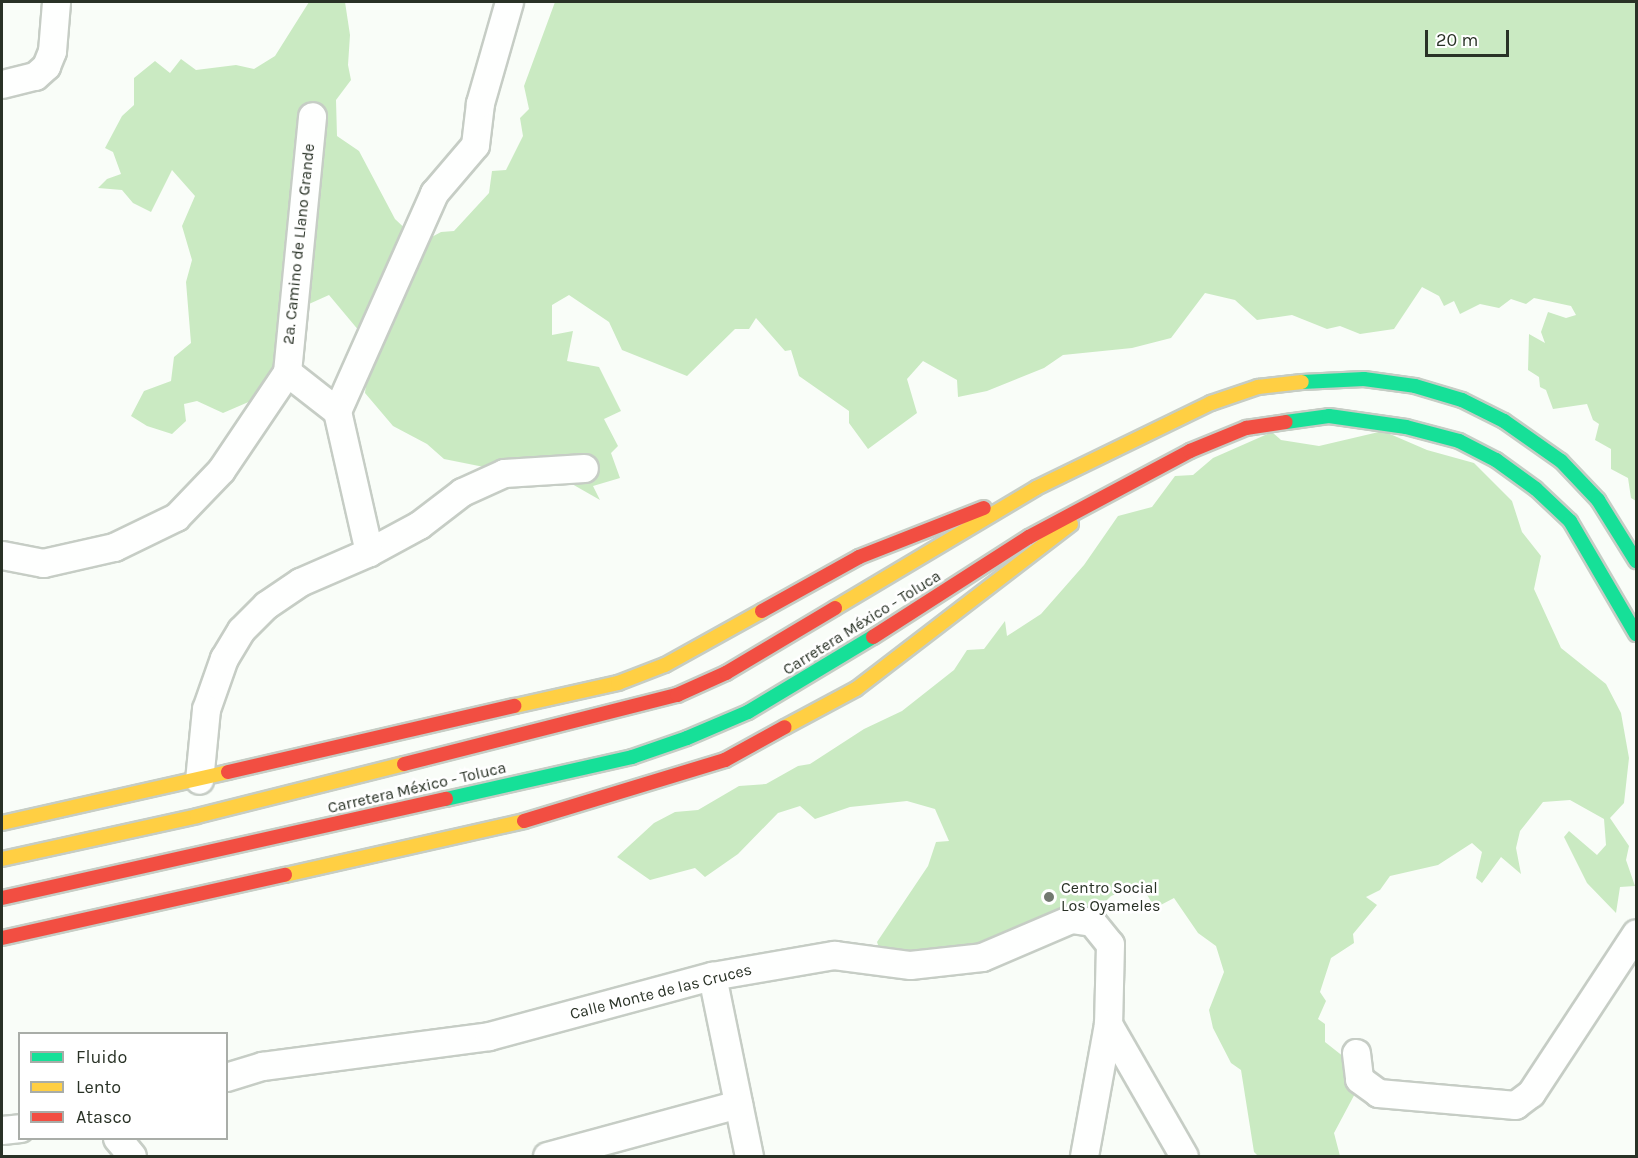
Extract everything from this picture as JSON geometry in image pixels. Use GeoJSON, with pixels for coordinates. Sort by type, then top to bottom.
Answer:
{"type":"FeatureCollection","features":[{"type":"Feature","properties":{"kind":"main road","name":"Carretera México - Toluca"},"geometry":{"type":"LineString","coordinates":[[2,859],[197,816],[677,695],[726,673],[1036,488],[1210,403],[1258,387],[1324,379],[1364,379],[1415,386],[1462,400],[1534,440],[1598,500],[1636,561]]}},
{"type":"Feature","properties":{"kind":"main road","name":"Carretera México - Toluca"},"geometry":{"type":"LineString","coordinates":[[2,898],[632,757],[687,738],[748,712],[818,672],[1029,537],[1190,451],[1246,428],[1329,416],[1406,427],[1460,441],[1486,455],[1554,504],[1605,576],[1636,634]]}},
{"type":"Feature","properties":{"kind":"main road"},"geometry":{"type":"LineString","coordinates":[[2,823],[618,683],[664,665],[859,557],[1036,488]]}},
{"type":"Feature","properties":{"kind":"main road"},"geometry":{"type":"LineString","coordinates":[[2,938],[516,824],[725,760],[856,689],[997,584],[1104,497]]}},
{"type":"Feature","properties":{"kind":"street"},"geometry":{"type":"LineString","coordinates":[[2,84],[35,76],[46,66],[52,51],[56,2]]}},
{"type":"Feature","properties":{"kind":"street"},"geometry":{"type":"LineString","coordinates":[[369,552],[337,411],[434,193],[475,145],[480,103],[509,2]]}},
{"type":"Feature","properties":{"kind":"street","name":"2a. Camino de Llano Grande"},"geometry":{"type":"LineString","coordinates":[[287,372],[312,116]]}},
{"type":"Feature","properties":{"kind":"street"},"geometry":{"type":"LineString","coordinates":[[2,555],[43,563],[53,561],[140,538],[176,517],[221,470],[287,372],[337,411]]}},
{"type":"Feature","properties":{"kind":"street"},"geometry":{"type":"LineString","coordinates":[[199,780],[206,709],[224,658],[241,630],[266,605],[300,582],[369,552],[419,525],[462,492],[504,474],[584,468]]}},
{"type":"Feature","properties":{"kind":"street","name":"Calle Monte de las Cruces"},"geometry":{"type":"LineString","coordinates":[[228,1076],[262,1066],[489,1036],[712,976],[834,955],[910,965],[982,957],[1071,919],[1092,922],[1110,944],[1108,1024]]}},
{"type":"Feature","properties":{"kind":"street"},"geometry":{"type":"LineString","coordinates":[[1356,1053],[1359,1079],[1378,1093],[1515,1105],[1531,1093],[1636,933]]}},
{"type":"Feature","properties":{"kind":"street"},"geometry":{"type":"LineString","coordinates":[[712,976],[749,1156]]}},
{"type":"Feature","properties":{"kind":"street"},"geometry":{"type":"LineString","coordinates":[[1084,1156],[1108,1024]]}},
{"type":"Feature","properties":{"kind":"street"},"geometry":{"type":"LineString","coordinates":[[1108,1024],[1184,1156]]}},
{"type":"Feature","properties":{"kind":"street"},"geometry":{"type":"LineString","coordinates":[[547,1156],[738,1104]]}},
{"type":"Feature","properties":{"kind":"street"},"geometry":{"type":"LineString","coordinates":[[2,1130],[18,1128]]}},
{"type":"Feature","properties":{"kind":"street"},"geometry":{"type":"LineString","coordinates":[[119,1140],[132,1156]]}},
{"type":"Feature","properties":{"kind":"green space"},"geometry":{"type":"Polygon","coordinates":[[[309,2],[345,2],[350,35],[348,65],[351,80],[336,100],[337,136],[359,151],[395,219],[412,235],[428,239],[441,232],[454,231],[489,193],[492,171],[506,170],[523,136],[520,118],[529,109],[524,86],[555,2],[1636,2],[1636,501],[1631,498],[1628,478],[1611,469],[1611,449],[1595,440],[1599,424],[1593,420],[1587,404],[1553,409],[1546,390],[1540,387],[1539,377],[1528,370],[1529,334],[1545,343],[1541,332],[1548,312],[1566,318],[1576,315],[1571,306],[1534,298],[1526,304],[1511,299],[1499,308],[1480,304],[1460,314],[1454,301],[1444,306],[1439,296],[1422,287],[1394,329],[1360,334],[1340,326],[1327,329],[1292,315],[1257,320],[1235,300],[1205,293],[1171,338],[1132,348],[1063,355],[1044,368],[987,391],[958,397],[957,380],[923,361],[907,379],[917,413],[868,449],[849,423],[849,411],[799,376],[791,350],[785,351],[756,318],[749,329],[735,329],[687,376],[622,350],[609,322],[569,295],[552,305],[552,335],[573,331],[567,361],[599,367],[621,411],[604,419],[618,446],[611,453],[620,478],[593,486],[600,500],[565,480],[511,487],[484,467],[444,459],[427,444],[393,426],[365,393],[370,344],[329,295],[289,313],[267,394],[223,413],[197,401],[184,404],[186,421],[172,434],[147,426],[131,416],[144,391],[171,381],[174,357],[191,343],[186,282],[192,260],[182,226],[195,196],[172,170],[151,212],[133,203],[122,190],[98,188],[107,179],[121,174],[113,152],[105,148],[122,116],[134,105],[134,78],[155,61],[170,73],[181,59],[196,70],[236,65],[254,69],[275,56],[309,2]]]}},
{"type":"Feature","properties":{"kind":"green space"},"geometry":{"type":"Polygon","coordinates":[[[1383,431],[1427,450],[1474,463],[1512,501],[1522,532],[1541,556],[1534,589],[1561,648],[1606,684],[1621,713],[1629,758],[1624,803],[1610,818],[1629,846],[1626,860],[1635,886],[1620,887],[1616,913],[1587,883],[1564,837],[1569,831],[1597,855],[1606,845],[1604,819],[1570,800],[1543,802],[1520,831],[1516,848],[1521,874],[1501,857],[1482,883],[1476,878],[1482,852],[1472,843],[1438,865],[1390,876],[1380,890],[1366,897],[1377,905],[1353,934],[1354,943],[1331,958],[1320,992],[1326,1001],[1318,1019],[1325,1024],[1325,1042],[1349,1061],[1358,1088],[1334,1133],[1340,1156],[1258,1156],[1254,1152],[1241,1070],[1231,1063],[1213,1028],[1209,1010],[1224,972],[1216,946],[1198,933],[1174,898],[1155,908],[1146,893],[1145,882],[1111,896],[1079,928],[1041,942],[883,959],[877,942],[928,866],[936,842],[949,841],[935,809],[907,801],[850,807],[815,819],[800,806],[778,813],[738,854],[705,877],[695,868],[650,880],[617,857],[654,823],[675,812],[698,810],[739,786],[766,784],[798,766],[810,764],[864,729],[902,711],[954,670],[967,650],[984,649],[1005,621],[1007,636],[1041,614],[1084,565],[1118,516],[1152,507],[1175,476],[1193,475],[1213,458],[1272,432],[1281,440],[1319,446],[1383,431]]]}},
{"type":"Feature","properties":{"kind":"traffic: fast"},"geometry":{"type":"LineString","coordinates":[[1302,382],[1364,379],[1415,386],[1462,400],[1504,421],[1561,461],[1598,500],[1636,561]]}},
{"type":"Feature","properties":{"kind":"traffic: fast"},"geometry":{"type":"LineString","coordinates":[[1286,422],[1329,416],[1406,427],[1459,441],[1496,460],[1536,489],[1570,521],[1636,634]]}},
{"type":"Feature","properties":{"kind":"traffic: fast"},"geometry":{"type":"LineString","coordinates":[[446,799],[632,757],[687,738],[748,712],[873,637]]}},
{"type":"Feature","properties":{"kind":"traffic: slow"},"geometry":{"type":"LineString","coordinates":[[835,608],[1036,488],[1211,403],[1258,387],[1302,382]]}},
{"type":"Feature","properties":{"kind":"traffic: slow"},"geometry":{"type":"LineString","coordinates":[[785,727],[856,689],[1071,524]]}},
{"type":"Feature","properties":{"kind":"traffic: slow"},"geometry":{"type":"LineString","coordinates":[[515,706],[618,683],[665,665],[762,611]]}},
{"type":"Feature","properties":{"kind":"traffic: slow"},"geometry":{"type":"LineString","coordinates":[[2,859],[197,816],[404,764]]}},
{"type":"Feature","properties":{"kind":"traffic: slow"},"geometry":{"type":"LineString","coordinates":[[2,823],[228,772]]}},
{"type":"Feature","properties":{"kind":"traffic: slow"},"geometry":{"type":"LineString","coordinates":[[285,875],[524,821]]}},
{"type":"Feature","properties":{"kind":"traffic: jam"},"geometry":{"type":"LineString","coordinates":[[873,637],[1029,537],[1190,451],[1246,428],[1286,422]]}},
{"type":"Feature","properties":{"kind":"traffic: jam"},"geometry":{"type":"LineString","coordinates":[[762,611],[859,557],[984,508]]}},
{"type":"Feature","properties":{"kind":"traffic: jam"},"geometry":{"type":"LineString","coordinates":[[404,764],[677,695],[726,673],[835,608]]}},
{"type":"Feature","properties":{"kind":"traffic: jam"},"geometry":{"type":"LineString","coordinates":[[228,772],[515,706]]}},
{"type":"Feature","properties":{"kind":"traffic: jam"},"geometry":{"type":"LineString","coordinates":[[524,821],[725,760],[785,727]]}},
{"type":"Feature","properties":{"kind":"traffic: jam"},"geometry":{"type":"LineString","coordinates":[[2,898],[446,799]]}},
{"type":"Feature","properties":{"kind":"traffic: jam"},"geometry":{"type":"LineString","coordinates":[[2,938],[285,875]]}},
{"type":"Feature","properties":{"kind":"place","name":"Centro Social Los Oyameles"},"geometry":{"type":"Point","coordinates":[1049,897]}}]}
